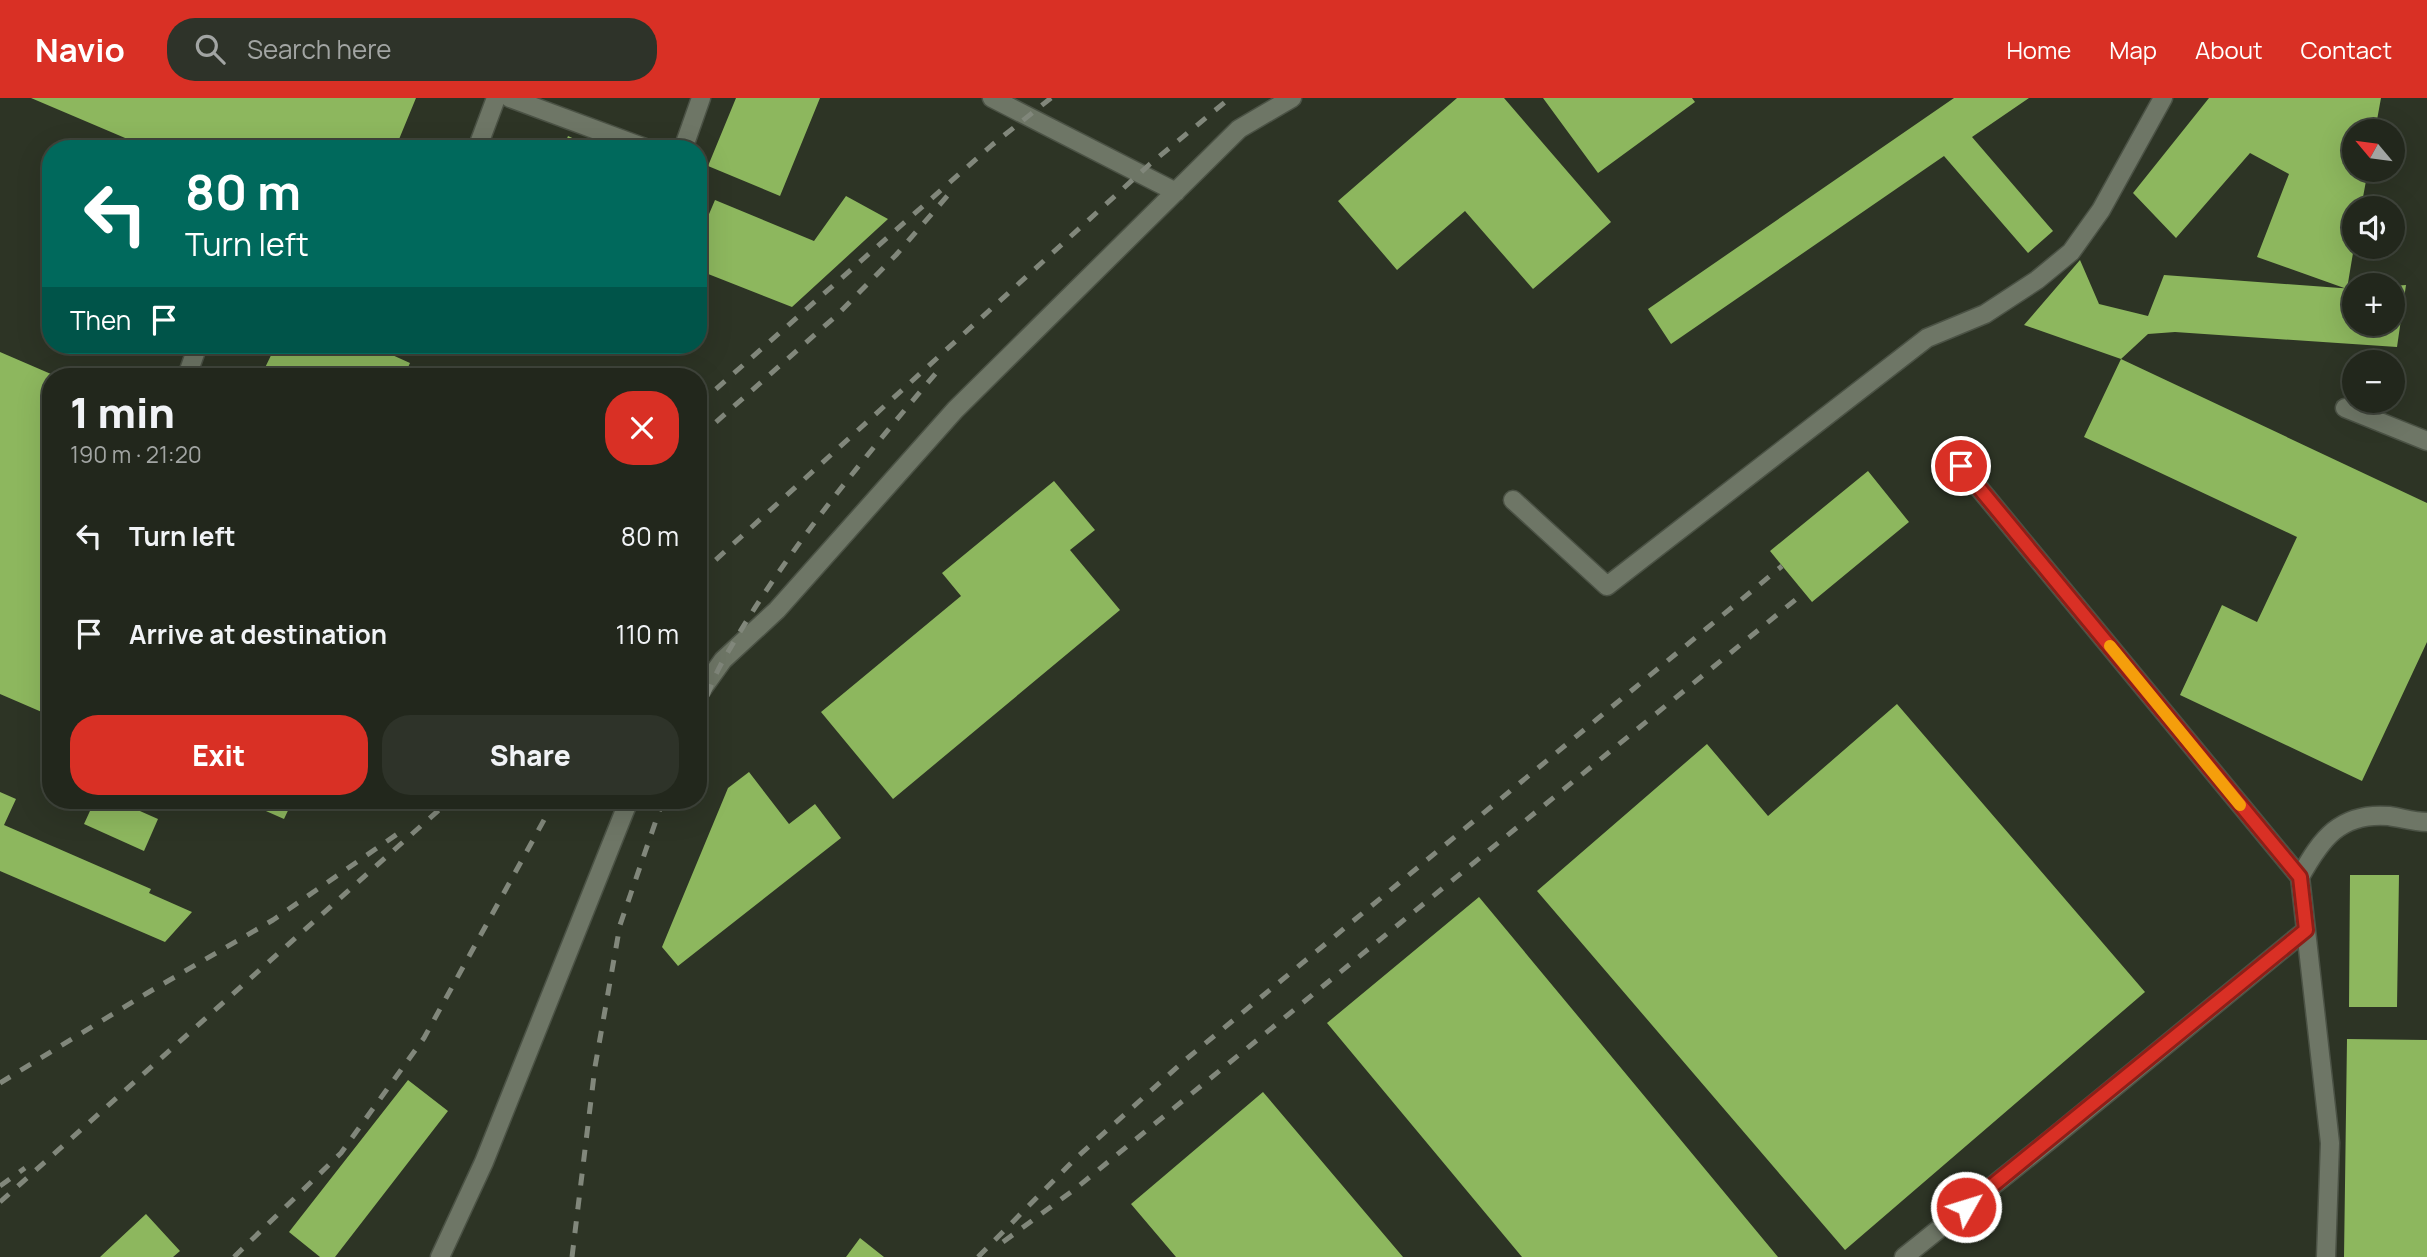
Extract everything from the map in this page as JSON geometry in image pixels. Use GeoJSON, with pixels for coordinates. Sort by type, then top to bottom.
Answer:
{"type":"FeatureCollection","features":[{"type":"Feature","properties":{"kind":"lane"},"geometry":{"type":"LineString","coordinates":[[480,140],[496,98]]}},
{"type":"Feature","properties":{"kind":"lane"},"geometry":{"type":"LineString","coordinates":[[510,98],[624,140]]}},
{"type":"Feature","properties":{"kind":"lane"},"geometry":{"type":"LineString","coordinates":[[686,140],[701,98]]}},
{"type":"Feature","properties":{"kind":"lane"},"geometry":{"type":"LineString","coordinates":[[992,98],[1176,192]]}},
{"type":"Feature","properties":{"kind":"lane"},"geometry":{"type":"LineString","coordinates":[[707,682],[723,660],[777,610],[955,410],[1239,129],[1292,98]]}},
{"type":"Feature","properties":{"kind":"lane"},"geometry":{"type":"LineString","coordinates":[[1513,500],[1607,586],[1927,338],[1985,313],[2037,280],[2071,252],[2101,210],[2163,98]]}},
{"type":"Feature","properties":{"kind":"lane"},"geometry":{"type":"LineString","coordinates":[[2357,413],[2427,441]]}},
{"type":"Feature","properties":{"kind":"lane"},"geometry":{"type":"LineString","coordinates":[[1961,466],[2300,877],[2330,1143],[2326,1257]]}},
{"type":"Feature","properties":{"kind":"lane"},"geometry":{"type":"LineString","coordinates":[[440,1257],[484,1162],[625,809]]}},
{"type":"Feature","properties":{"kind":"lane"},"geometry":{"type":"LineString","coordinates":[[2300,877],[2315,849],[2332,830],[2359,818],[2425,817]]}},
{"type":"Feature","properties":{"kind":"lane"},"geometry":{"type":"LineString","coordinates":[[1904,1257],[2306,930]]}},
{"type":"Feature","properties":{"kind":"building"},"geometry":{"type":"Polygon","coordinates":[[[31,98],[416,98],[399,140],[130,140],[31,98]]]}},
{"type":"Feature","properties":{"kind":"building"},"geometry":{"type":"Polygon","coordinates":[[[736,98],[820,98],[780,196],[708,166],[736,98]]]}},
{"type":"Feature","properties":{"kind":"building"},"geometry":{"type":"Polygon","coordinates":[[[1457,98],[1504,98],[1611,222],[1533,289],[1465,211],[1397,270],[1338,201],[1457,98]]]}},
{"type":"Feature","properties":{"kind":"building"},"geometry":{"type":"Polygon","coordinates":[[[1543,98],[1692,98],[1695,102],[1598,173],[1543,98]]]}},
{"type":"Feature","properties":{"kind":"building"},"geometry":{"type":"Polygon","coordinates":[[[1954,98],[2029,98],[1972,137],[2053,231],[2028,253],[1944,156],[1671,344],[1648,309],[1954,98]]]}},
{"type":"Feature","properties":{"kind":"building"},"geometry":{"type":"Polygon","coordinates":[[[2209,98],[2381,98],[2377,119],[2342,119],[2342,182],[2366,182],[2363,196],[2342,196],[2342,259],[2352,259],[2350,273],[2342,273],[2342,287],[2257,257],[2289,174],[2250,153],[2176,238],[2133,193],[2209,98]]]}},
{"type":"Feature","properties":{"kind":"building"},"geometry":{"type":"Polygon","coordinates":[[[846,196],[888,219],[792,307],[707,274],[707,219],[715,200],[814,241],[846,196]]]}},
{"type":"Feature","properties":{"kind":"building"},"geometry":{"type":"Polygon","coordinates":[[[2080,260],[2099,304],[2148,316],[2164,275],[2342,288],[2342,336],[2399,336],[2397,347],[2175,332],[2148,334],[2121,359],[2024,325],[2080,260]]]}},
{"type":"Feature","properties":{"kind":"building"},"geometry":{"type":"Polygon","coordinates":[[[0,352],[42,370],[42,712],[0,694],[0,352]]]}},
{"type":"Feature","properties":{"kind":"building"},"geometry":{"type":"Polygon","coordinates":[[[272,354],[390,354],[410,363],[408,368],[265,368],[272,354]]]}},
{"type":"Feature","properties":{"kind":"building"},"geometry":{"type":"Polygon","coordinates":[[[2121,359],[2427,503],[2427,642],[2362,781],[2180,695],[2222,605],[2257,622],[2297,537],[2084,437],[2121,359]]]}},
{"type":"Feature","properties":{"kind":"building"},"geometry":{"type":"Polygon","coordinates":[[[1868,471],[1909,522],[1812,602],[1770,551],[1868,471]]]}},
{"type":"Feature","properties":{"kind":"building"},"geometry":{"type":"Polygon","coordinates":[[[1054,481],[1095,530],[1070,550],[1120,610],[893,799],[821,712],[961,596],[942,573],[1054,481]]]}},
{"type":"Feature","properties":{"kind":"building"},"geometry":{"type":"Polygon","coordinates":[[[1897,704],[2145,992],[1845,1250],[1537,891],[1707,744],[1768,816],[1897,704]]]}},
{"type":"Feature","properties":{"kind":"building"},"geometry":{"type":"Polygon","coordinates":[[[749,772],[789,824],[815,804],[841,838],[678,966],[662,947],[728,788],[749,772]]]}},
{"type":"Feature","properties":{"kind":"building"},"geometry":{"type":"Polygon","coordinates":[[[0,792],[16,799],[4,825],[151,889],[149,893],[192,912],[165,942],[0,871],[0,792]]]}},
{"type":"Feature","properties":{"kind":"building"},"geometry":{"type":"Polygon","coordinates":[[[91,809],[135,809],[158,819],[144,851],[84,824],[91,809]]]}},
{"type":"Feature","properties":{"kind":"building"},"geometry":{"type":"Polygon","coordinates":[[[261,809],[289,809],[284,819],[261,809]]]}},
{"type":"Feature","properties":{"kind":"building"},"geometry":{"type":"Polygon","coordinates":[[[2350,875],[2399,875],[2397,1007],[2349,1007],[2350,875]]]}},
{"type":"Feature","properties":{"kind":"building"},"geometry":{"type":"Polygon","coordinates":[[[1479,897],[1778,1257],[1522,1257],[1327,1023],[1479,897]]]}},
{"type":"Feature","properties":{"kind":"building"},"geometry":{"type":"Polygon","coordinates":[[[2347,1039],[2427,1040],[2427,1257],[2344,1257],[2347,1039]]]}},
{"type":"Feature","properties":{"kind":"building"},"geometry":{"type":"Polygon","coordinates":[[[408,1080],[448,1111],[335,1257],[320,1257],[289,1232],[408,1080]]]}},
{"type":"Feature","properties":{"kind":"building"},"geometry":{"type":"Polygon","coordinates":[[[1263,1092],[1403,1257],[1176,1257],[1131,1204],[1263,1092]]]}},
{"type":"Feature","properties":{"kind":"building"},"geometry":{"type":"Polygon","coordinates":[[[146,1214],[180,1251],[173,1257],[100,1257],[146,1214]]]}},
{"type":"Feature","properties":{"kind":"building"},"geometry":{"type":"Polygon","coordinates":[[[860,1238],[884,1257],[846,1257],[860,1238]]]}},
{"type":"Feature","properties":{"kind":"railway"},"geometry":{"type":"LineString","coordinates":[[707,397],[992,145],[1051,98]]}},
{"type":"Feature","properties":{"kind":"railway"},"geometry":{"type":"LineString","coordinates":[[707,568],[1150,164],[1230,98]]}},
{"type":"Feature","properties":{"kind":"railway"},"geometry":{"type":"LineString","coordinates":[[707,430],[836,316],[896,255],[949,194]]}},
{"type":"Feature","properties":{"kind":"railway"},"geometry":{"type":"LineString","coordinates":[[707,695],[720,666],[747,620],[799,544],[854,472],[942,366]]}},
{"type":"Feature","properties":{"kind":"railway"},"geometry":{"type":"LineString","coordinates":[[978,1257],[1075,1159],[1184,1061],[1782,566]]}},
{"type":"Feature","properties":{"kind":"railway"},"geometry":{"type":"LineString","coordinates":[[1003,1242],[1075,1189],[1800,596]]}},
{"type":"Feature","properties":{"kind":"railway"},"geometry":{"type":"LineString","coordinates":[[0,1202],[440,809]]}},
{"type":"Feature","properties":{"kind":"railway"},"geometry":{"type":"LineString","coordinates":[[234,1257],[341,1153],[424,1038],[550,809]]}},
{"type":"Feature","properties":{"kind":"railway"},"geometry":{"type":"LineString","coordinates":[[572,1257],[595,1067],[620,925],[660,809]]}},
{"type":"Feature","properties":{"kind":"railway"},"geometry":{"type":"LineString","coordinates":[[0,1083],[273,920],[406,828]]}},
{"type":"Feature","properties":{"kind":"railway"},"geometry":{"type":"LineString","coordinates":[[0,1186],[25,1168]]}},
{"type":"Feature","properties":{"kind":"slow traffic"},"geometry":{"type":"LineString","coordinates":[[2110,646],[2240,805]]}},
{"type":"Feature","properties":{"kind":"route"},"geometry":{"type":"LineString","coordinates":[[1961,466],[2300,877],[2306,930],[1966,1207]]}}]}
